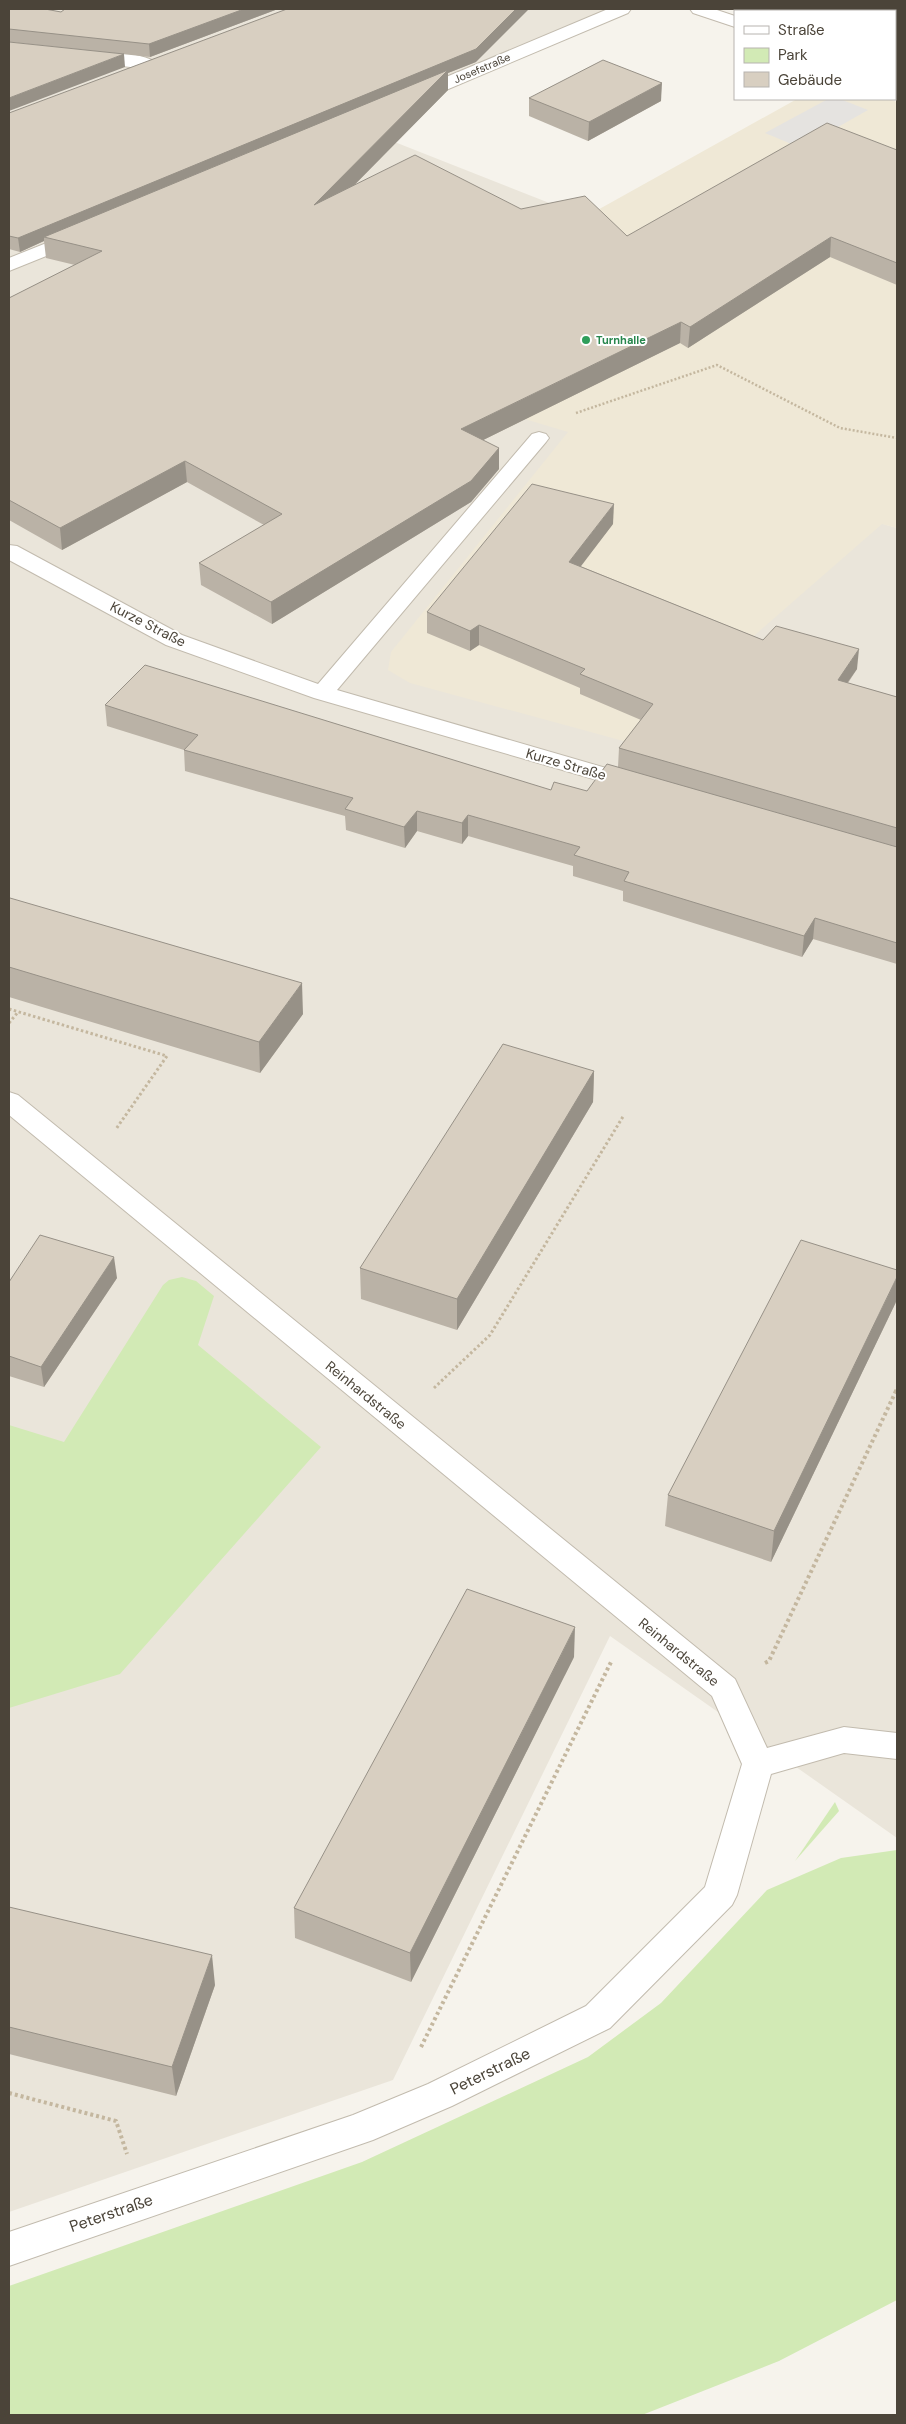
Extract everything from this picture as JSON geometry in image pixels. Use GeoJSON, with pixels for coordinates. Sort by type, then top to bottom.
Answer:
{"type":"FeatureCollection","features":[{"type":"Feature","properties":{"kind":"street","name":"Josefstraße"},"geometry":{"type":"LineString","coordinates":[[394,105],[622,9]]}},
{"type":"Feature","properties":{"kind":"street"},"geometry":{"type":"LineString","coordinates":[[699,9],[734,22]]}},
{"type":"Feature","properties":{"kind":"street"},"geometry":{"type":"LineString","coordinates":[[68,54],[138,61],[149,65]]}},
{"type":"Feature","properties":{"kind":"street"},"geometry":{"type":"LineString","coordinates":[[123,75],[168,58]]}},
{"type":"Feature","properties":{"kind":"street"},"geometry":{"type":"LineString","coordinates":[[9,265],[91,231]]}},
{"type":"Feature","properties":{"kind":"street"},"geometry":{"type":"LineString","coordinates":[[322,693],[539,438]]}},
{"type":"Feature","properties":{"kind":"street","name":"Kurze Straße"},"geometry":{"type":"LineString","coordinates":[[9,551],[174,640],[322,693],[660,791]]}},
{"type":"Feature","properties":{"kind":"street","name":"Reinhardstraße"},"geometry":{"type":"LineString","coordinates":[[9,1101],[724,1688]]}},
{"type":"Feature","properties":{"kind":"street"},"geometry":{"type":"LineString","coordinates":[[724,1688],[758,1764],[844,1740],[897,1746]]}},
{"type":"Feature","properties":{"kind":"street","name":"Peterstraße"},"geometry":{"type":"LineString","coordinates":[[9,2249],[360,2129],[440,2096],[598,2017],[720,1895],[758,1764]]}},
{"type":"Feature","properties":{"kind":"path"},"geometry":{"type":"LineString","coordinates":[[539,438],[557,419],[717,365],[840,428],[897,438]]}},
{"type":"Feature","properties":{"kind":"path"},"geometry":{"type":"LineString","coordinates":[[9,1009],[167,1056],[90,1167]]}},
{"type":"Feature","properties":{"kind":"path"},"geometry":{"type":"LineString","coordinates":[[9,1023],[18,1012]]}},
{"type":"Feature","properties":{"kind":"path"},"geometry":{"type":"LineString","coordinates":[[430,1391],[490,1335],[624,1115]]}},
{"type":"Feature","properties":{"kind":"path"},"geometry":{"type":"LineString","coordinates":[[724,1688],[769,1661],[897,1388]]}},
{"type":"Feature","properties":{"kind":"path"},"geometry":{"type":"LineString","coordinates":[[440,2096],[420,2051],[611,1661],[652,1629]]}},
{"type":"Feature","properties":{"kind":"path"},"geometry":{"type":"LineString","coordinates":[[9,2093],[116,2121],[142,2202]]}},
{"type":"Feature","properties":{"kind":"shaded area"},"geometry":{"type":"Polygon","coordinates":[[[9,9],[622,9],[349,124],[585,217],[356,368],[897,528],[897,1838],[610,1636],[393,2080],[9,2212],[9,9]]]}},
{"type":"Feature","properties":{"kind":"shaded area"},"geometry":{"type":"Polygon","coordinates":[[[795,100],[891,100],[897,102],[897,528],[882,524],[631,743],[410,683],[388,670],[391,652],[568,432],[355,368],[585,217],[795,100]]]}},
{"type":"Feature","properties":{"kind":"shaded area"},"geometry":{"type":"Polygon","coordinates":[[[826,100],[843,100],[868,110],[801,148],[765,133],[826,100]]]}},
{"type":"Feature","properties":{"kind":"green space"},"geometry":{"type":"Polygon","coordinates":[[[182,1277],[196,1281],[214,1296],[198,1345],[321,1447],[120,1674],[9,1708],[9,1425],[64,1442],[163,1285],[169,1280],[182,1277]]]}},
{"type":"Feature","properties":{"kind":"green space"},"geometry":{"type":"Polygon","coordinates":[[[835,1802],[839,1811],[795,1861],[835,1802]]]}},
{"type":"Feature","properties":{"kind":"green space"},"geometry":{"type":"Polygon","coordinates":[[[897,1850],[897,2300],[779,2361],[642,2415],[9,2415],[9,2286],[362,2162],[588,2057],[661,2003],[767,1890],[841,1858],[897,1850]]]}},
{"type":"Feature","properties":{"kind":"building"},"geometry":{"type":"Polygon","coordinates":[[[9,9],[45,9],[61,12],[65,9],[244,9],[149,44],[9,29],[9,9]]]}},
{"type":"Feature","properties":{"kind":"building"},"geometry":{"type":"Polygon","coordinates":[[[287,9],[516,9],[476,49],[18,238],[9,236],[9,113],[287,9]]]}},
{"type":"Feature","properties":{"kind":"building"},"geometry":{"type":"Polygon","coordinates":[[[9,42],[124,54],[9,98],[9,42]]]}},
{"type":"Feature","properties":{"kind":"building"},"geometry":{"type":"Polygon","coordinates":[[[603,60],[662,83],[589,122],[529,98],[603,60]]]}},
{"type":"Feature","properties":{"kind":"building"},"geometry":{"type":"Polygon","coordinates":[[[448,70],[314,205],[415,155],[521,209],[585,196],[627,236],[827,123],[897,150],[897,263],[831,237],[690,327],[681,322],[461,429],[499,448],[471,481],[271,602],[199,563],[282,514],[185,461],[60,528],[9,500],[9,298],[102,251],[44,237],[448,70]]]}},
{"type":"Feature","properties":{"kind":"building"},"geometry":{"type":"Polygon","coordinates":[[[532,484],[614,504],[569,562],[763,640],[776,626],[859,649],[838,680],[897,697],[897,828],[619,748],[653,704],[580,674],[585,669],[479,625],[470,631],[427,612],[532,484]]]}},
{"type":"Feature","properties":{"kind":"building"},"geometry":{"type":"Polygon","coordinates":[[[145,665],[551,790],[554,782],[587,791],[607,764],[897,847],[897,943],[815,918],[804,936],[624,881],[629,872],[574,855],[580,847],[468,815],[462,823],[417,811],[404,827],[345,809],[353,798],[184,750],[198,735],[105,705],[145,665]]]}},
{"type":"Feature","properties":{"kind":"building"},"geometry":{"type":"Polygon","coordinates":[[[10,898],[302,983],[259,1042],[9,967],[10,898]]]}},
{"type":"Feature","properties":{"kind":"building"},"geometry":{"type":"Polygon","coordinates":[[[503,1044],[594,1071],[457,1299],[360,1268],[503,1044]]]}},
{"type":"Feature","properties":{"kind":"building"},"geometry":{"type":"Polygon","coordinates":[[[40,1235],[114,1257],[41,1367],[9,1356],[9,1282],[40,1235]]]}},
{"type":"Feature","properties":{"kind":"building"},"geometry":{"type":"Polygon","coordinates":[[[801,1240],[897,1270],[897,1277],[774,1531],[668,1495],[801,1240]]]}},
{"type":"Feature","properties":{"kind":"building"},"geometry":{"type":"Polygon","coordinates":[[[467,1589],[575,1627],[410,1953],[294,1908],[467,1589]]]}},
{"type":"Feature","properties":{"kind":"building"},"geometry":{"type":"Polygon","coordinates":[[[9,1907],[212,1955],[172,2067],[9,2027],[9,1907]]]}},
{"type":"Feature","properties":{"kind":"place","name":"Turnhalle"},"geometry":{"type":"Point","coordinates":[586,340]}}]}
